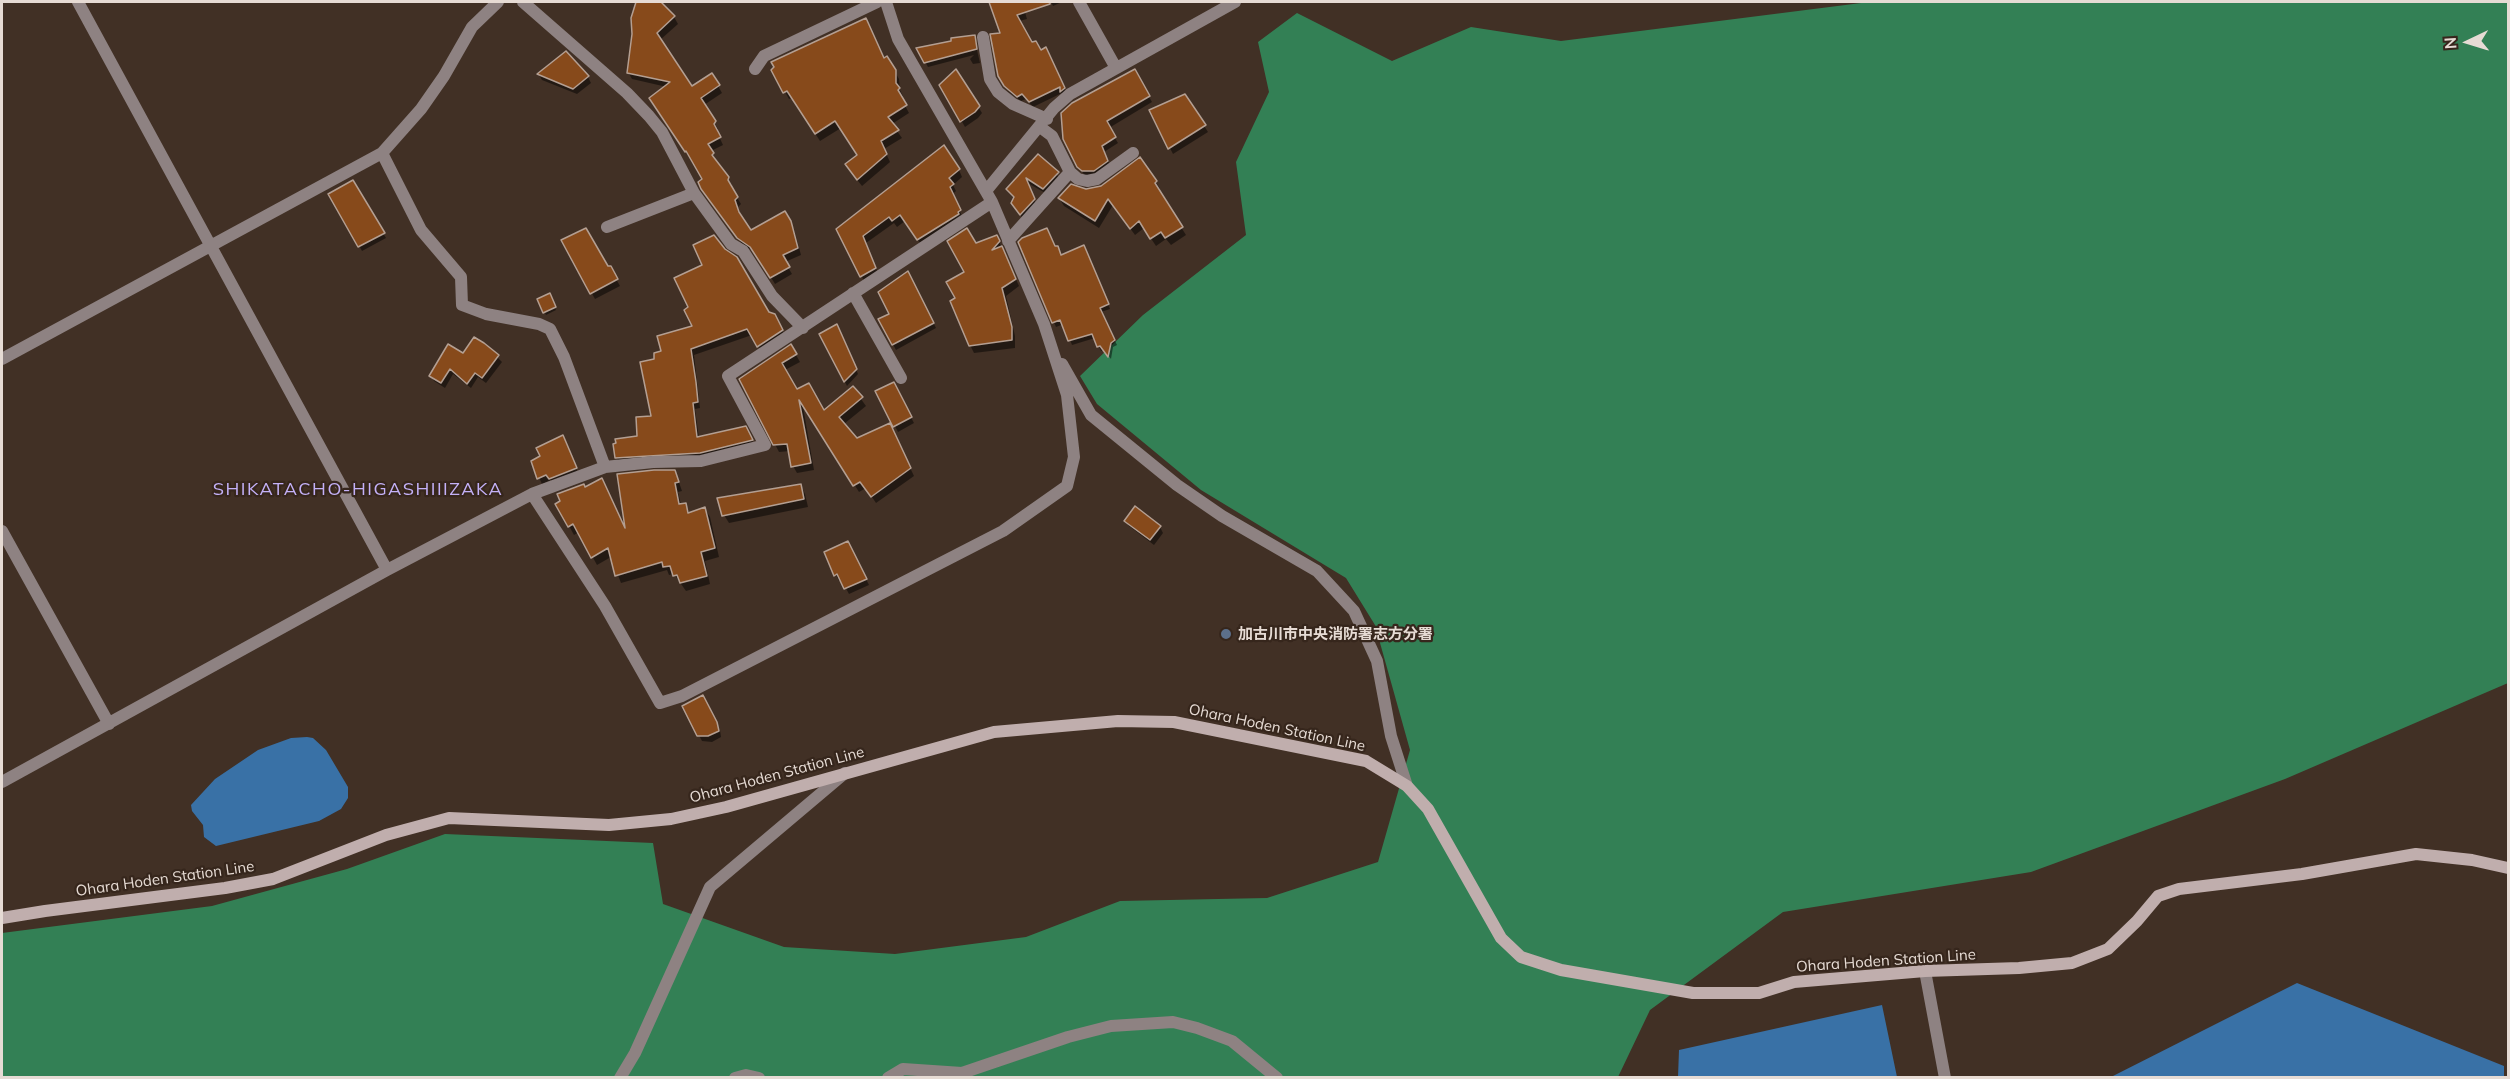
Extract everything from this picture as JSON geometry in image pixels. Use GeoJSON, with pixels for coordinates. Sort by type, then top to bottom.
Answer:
{"type":"FeatureCollection","features":[{"type":"Feature","properties":{"kind":"main road","name":"Ohara Hoden Station Line"},"geometry":{"type":"LineString","coordinates":[[2,918],[45,910],[225,888],[273,879],[386,835],[449,818],[609,825],[660,820],[726,807],[994,732],[1118,721],[1174,722],[1366,761],[1407,786],[1428,809],[1501,938],[1521,957],[1561,970],[1693,993],[1759,993],[1794,982],[1925,971],[2019,968],[2072,963],[2108,949],[2137,921],[2158,896],[2179,889],[2302,874],[2416,854],[2472,860],[2508,868]]}},
{"type":"Feature","properties":{"kind":"street"},"geometry":{"type":"LineString","coordinates":[[78,2],[387,570]]}},
{"type":"Feature","properties":{"kind":"street"},"geometry":{"type":"LineString","coordinates":[[2,359],[382,153],[421,109],[444,76],[472,27],[498,2]]}},
{"type":"Feature","properties":{"kind":"street"},"geometry":{"type":"LineString","coordinates":[[523,2],[627,93],[649,116],[662,132],[694,193],[731,244],[743,251],[772,296],[803,328]]}},
{"type":"Feature","properties":{"kind":"street"},"geometry":{"type":"LineString","coordinates":[[755,69],[764,56],[877,2]]}},
{"type":"Feature","properties":{"kind":"street"},"geometry":{"type":"LineString","coordinates":[[532,494],[606,606],[660,704],[682,696],[1003,531],[1067,486],[1074,457],[1067,395],[1044,324],[989,197],[898,39],[886,2]]}},
{"type":"Feature","properties":{"kind":"street"},"geometry":{"type":"LineString","coordinates":[[1079,2],[1116,68]]}},
{"type":"Feature","properties":{"kind":"street"},"geometry":{"type":"LineString","coordinates":[[2,782],[387,570],[532,494],[605,467],[653,462],[701,461],[765,445],[728,376],[803,328],[989,197],[1054,108],[1070,94],[1235,2]]}},
{"type":"Feature","properties":{"kind":"street"},"geometry":{"type":"LineString","coordinates":[[983,37],[990,79],[998,92],[1044,123],[1070,172],[1078,179],[1087,181],[1097,179],[1133,153]]}},
{"type":"Feature","properties":{"kind":"street"},"geometry":{"type":"LineString","coordinates":[[382,153],[403,199],[421,230],[461,277],[462,305],[486,314],[539,324],[550,329],[564,357],[605,467]]}},
{"type":"Feature","properties":{"kind":"street"},"geometry":{"type":"LineString","coordinates":[[1008,241],[1070,172]]}},
{"type":"Feature","properties":{"kind":"street"},"geometry":{"type":"LineString","coordinates":[[607,227],[694,193]]}},
{"type":"Feature","properties":{"kind":"street"},"geometry":{"type":"LineString","coordinates":[[853,293],[901,378]]}},
{"type":"Feature","properties":{"kind":"street"},"geometry":{"type":"LineString","coordinates":[[1050,345],[1091,415],[1177,485],[1222,516],[1317,571],[1354,611],[1377,661],[1391,736],[1407,786]]}},
{"type":"Feature","properties":{"kind":"street"},"geometry":{"type":"LineString","coordinates":[[2,531],[109,724]]}},
{"type":"Feature","properties":{"kind":"street"},"geometry":{"type":"LineString","coordinates":[[620,1077],[634,1053],[710,887],[846,773]]}},
{"type":"Feature","properties":{"kind":"street"},"geometry":{"type":"LineString","coordinates":[[1925,971],[1945,1077]]}},
{"type":"Feature","properties":{"kind":"street"},"geometry":{"type":"LineString","coordinates":[[888,1077],[903,1069],[962,1073],[1111,1026],[1173,1022],[1232,1041],[1277,1077]]}},
{"type":"Feature","properties":{"kind":"street"},"geometry":{"type":"LineString","coordinates":[[735,1077],[746,1075],[759,1077]]}},
{"type":"Feature","properties":{"kind":"green space"},"geometry":{"type":"Polygon","coordinates":[[[1869,2],[2508,2],[2508,683],[2285,779],[2031,872],[1783,912],[1650,1010],[1618,1077],[2,1077],[2,933],[212,906],[347,869],[445,834],[653,843],[663,904],[784,947],[895,954],[1026,937],[1120,901],[1267,898],[1378,862],[1410,750],[1375,625],[1346,578],[1201,490],[1097,404],[1080,376],[1143,315],[1246,235],[1236,162],[1269,92],[1258,42],[1297,13],[1392,61],[1471,27],[1561,41],[1869,2]]]}},
{"type":"Feature","properties":{"kind":"water"},"geometry":{"type":"Polygon","coordinates":[[[291,738],[313,738],[326,750],[348,787],[348,798],[341,809],[319,821],[216,846],[204,837],[203,825],[192,811],[191,805],[215,779],[258,750],[291,738]]]}},
{"type":"Feature","properties":{"kind":"water"},"geometry":{"type":"Polygon","coordinates":[[[2297,983],[2504,1066],[2504,1077],[2111,1077],[2297,983]]]}},
{"type":"Feature","properties":{"kind":"water"},"geometry":{"type":"Polygon","coordinates":[[[1882,1005],[1897,1077],[1678,1077],[1679,1050],[1882,1005]]]}},
{"type":"Feature","properties":{"kind":"building"},"geometry":{"type":"Polygon","coordinates":[[[636,2],[661,2],[675,16],[657,33],[692,86],[712,73],[720,85],[701,98],[716,121],[714,124],[721,137],[708,144],[714,153],[712,155],[729,177],[728,180],[738,197],[735,200],[739,212],[751,230],[785,211],[791,221],[798,248],[783,255],[790,267],[770,278],[750,247],[737,238],[701,189],[698,182],[702,179],[686,151],[649,98],[670,82],[627,73],[632,34],[631,18],[636,2]]]}},
{"type":"Feature","properties":{"kind":"building"},"geometry":{"type":"Polygon","coordinates":[[[989,2],[1050,2],[1050,4],[1017,15],[1032,42],[1036,41],[1041,50],[1046,47],[1065,88],[1060,92],[1060,87],[1029,102],[1022,94],[1017,97],[1004,86],[998,76],[990,34],[1000,33],[989,2]]]}},
{"type":"Feature","properties":{"kind":"building"},"geometry":{"type":"Polygon","coordinates":[[[866,18],[884,58],[887,56],[896,70],[896,83],[900,88],[898,90],[907,105],[888,117],[899,130],[881,141],[887,154],[857,180],[845,164],[857,155],[835,121],[815,134],[787,91],[783,93],[771,70],[774,67],[771,62],[866,18]]]}},
{"type":"Feature","properties":{"kind":"building"},"geometry":{"type":"Polygon","coordinates":[[[975,35],[977,49],[924,63],[916,48],[951,41],[951,38],[975,35]]]}},
{"type":"Feature","properties":{"kind":"building"},"geometry":{"type":"Polygon","coordinates":[[[566,51],[589,76],[573,89],[537,74],[566,51]]]}},
{"type":"Feature","properties":{"kind":"building"},"geometry":{"type":"Polygon","coordinates":[[[956,69],[980,106],[960,122],[939,85],[956,69]]]}},
{"type":"Feature","properties":{"kind":"building"},"geometry":{"type":"Polygon","coordinates":[[[1135,69],[1150,96],[1107,121],[1116,137],[1102,146],[1108,161],[1094,171],[1082,171],[1077,167],[1063,139],[1061,113],[1072,103],[1135,69]]]}},
{"type":"Feature","properties":{"kind":"building"},"geometry":{"type":"Polygon","coordinates":[[[1185,94],[1206,125],[1168,149],[1149,110],[1185,94]]]}},
{"type":"Feature","properties":{"kind":"building"},"geometry":{"type":"Polygon","coordinates":[[[944,145],[960,169],[949,178],[954,184],[950,187],[961,210],[959,214],[917,240],[900,215],[892,221],[889,217],[863,236],[876,268],[860,277],[836,229],[944,145]]]}},
{"type":"Feature","properties":{"kind":"building"},"geometry":{"type":"Polygon","coordinates":[[[1038,154],[1059,172],[1043,189],[1026,178],[1035,199],[1020,215],[1011,203],[1014,197],[1006,189],[1038,154]]]}},
{"type":"Feature","properties":{"kind":"building"},"geometry":{"type":"Polygon","coordinates":[[[1140,157],[1157,181],[1155,183],[1183,227],[1165,238],[1161,232],[1150,239],[1139,221],[1130,229],[1108,199],[1095,221],[1058,198],[1071,184],[1086,189],[1101,186],[1140,157]]]}},
{"type":"Feature","properties":{"kind":"building"},"geometry":{"type":"Polygon","coordinates":[[[353,180],[385,233],[358,247],[328,194],[353,180]]]}},
{"type":"Feature","properties":{"kind":"building"},"geometry":{"type":"Polygon","coordinates":[[[586,228],[618,279],[590,294],[561,240],[586,228]]]}},
{"type":"Feature","properties":{"kind":"building"},"geometry":{"type":"Polygon","coordinates":[[[967,228],[976,243],[997,235],[1000,241],[992,250],[1002,246],[1016,279],[1002,288],[1012,327],[1012,340],[969,346],[950,301],[955,298],[946,282],[964,272],[947,241],[967,228]]]}},
{"type":"Feature","properties":{"kind":"building"},"geometry":{"type":"Polygon","coordinates":[[[1047,228],[1061,255],[1084,245],[1109,304],[1100,308],[1115,340],[1111,343],[1108,357],[1100,346],[1097,347],[1092,334],[1068,341],[1060,320],[1052,323],[1018,242],[1022,238],[1047,228]]]}},
{"type":"Feature","properties":{"kind":"building"},"geometry":{"type":"Polygon","coordinates":[[[714,235],[725,249],[737,257],[769,312],[775,314],[783,330],[757,347],[747,329],[691,349],[698,402],[693,403],[697,437],[746,426],[753,440],[700,453],[615,458],[613,444],[616,443],[615,439],[637,436],[636,417],[651,416],[640,362],[654,359],[654,353],[661,351],[657,336],[692,326],[684,310],[688,307],[674,278],[702,265],[693,245],[714,235]]]}},
{"type":"Feature","properties":{"kind":"building"},"geometry":{"type":"Polygon","coordinates":[[[908,271],[934,323],[892,345],[878,319],[889,314],[878,292],[908,271]]]}},
{"type":"Feature","properties":{"kind":"building"},"geometry":{"type":"Polygon","coordinates":[[[550,293],[556,307],[543,313],[537,299],[550,293]]]}},
{"type":"Feature","properties":{"kind":"building"},"geometry":{"type":"Polygon","coordinates":[[[837,324],[857,369],[844,382],[819,334],[837,324]]]}},
{"type":"Feature","properties":{"kind":"building"},"geometry":{"type":"Polygon","coordinates":[[[474,337],[499,355],[482,378],[475,373],[467,384],[450,369],[441,383],[429,376],[448,344],[463,353],[474,337]]]}},
{"type":"Feature","properties":{"kind":"building"},"geometry":{"type":"Polygon","coordinates":[[[791,344],[797,354],[782,363],[797,389],[809,383],[824,410],[853,386],[863,397],[839,417],[857,438],[890,423],[911,468],[871,497],[860,482],[853,486],[799,400],[811,463],[791,467],[787,444],[773,445],[739,379],[791,344]]]}},
{"type":"Feature","properties":{"kind":"building"},"geometry":{"type":"Polygon","coordinates":[[[894,382],[912,417],[893,427],[875,391],[894,382]]]}},
{"type":"Feature","properties":{"kind":"building"},"geometry":{"type":"Polygon","coordinates":[[[563,435],[577,468],[549,479],[546,475],[537,479],[531,461],[540,456],[536,448],[563,435]]]}},
{"type":"Feature","properties":{"kind":"building"},"geometry":{"type":"Polygon","coordinates":[[[675,470],[679,482],[675,483],[679,504],[686,503],[688,513],[705,507],[715,548],[701,552],[707,576],[680,583],[677,575],[673,576],[670,566],[663,567],[662,562],[615,576],[608,548],[591,558],[573,524],[568,527],[555,504],[560,501],[557,494],[584,484],[585,487],[602,478],[625,528],[617,474],[675,470]]]}},
{"type":"Feature","properties":{"kind":"building"},"geometry":{"type":"Polygon","coordinates":[[[801,484],[804,499],[722,516],[717,498],[801,484]]]}},
{"type":"Feature","properties":{"kind":"building"},"geometry":{"type":"Polygon","coordinates":[[[1135,506],[1161,526],[1150,540],[1124,521],[1135,506]]]}},
{"type":"Feature","properties":{"kind":"building"},"geometry":{"type":"Polygon","coordinates":[[[848,541],[867,579],[844,589],[837,574],[834,576],[824,552],[848,541]]]}},
{"type":"Feature","properties":{"kind":"building"},"geometry":{"type":"Polygon","coordinates":[[[703,695],[717,722],[719,731],[708,736],[697,736],[682,706],[703,695]]]}},
{"type":"Feature","properties":{"kind":"place","name":"加古川市中央消防署志方分署"},"geometry":{"type":"Point","coordinates":[1226,634]}},
{"type":"Feature","properties":{"kind":"district","name":"SHIKATACHO-HIGASHIIIZAKA"},"geometry":{"type":"Point","coordinates":[358,490]}}]}
